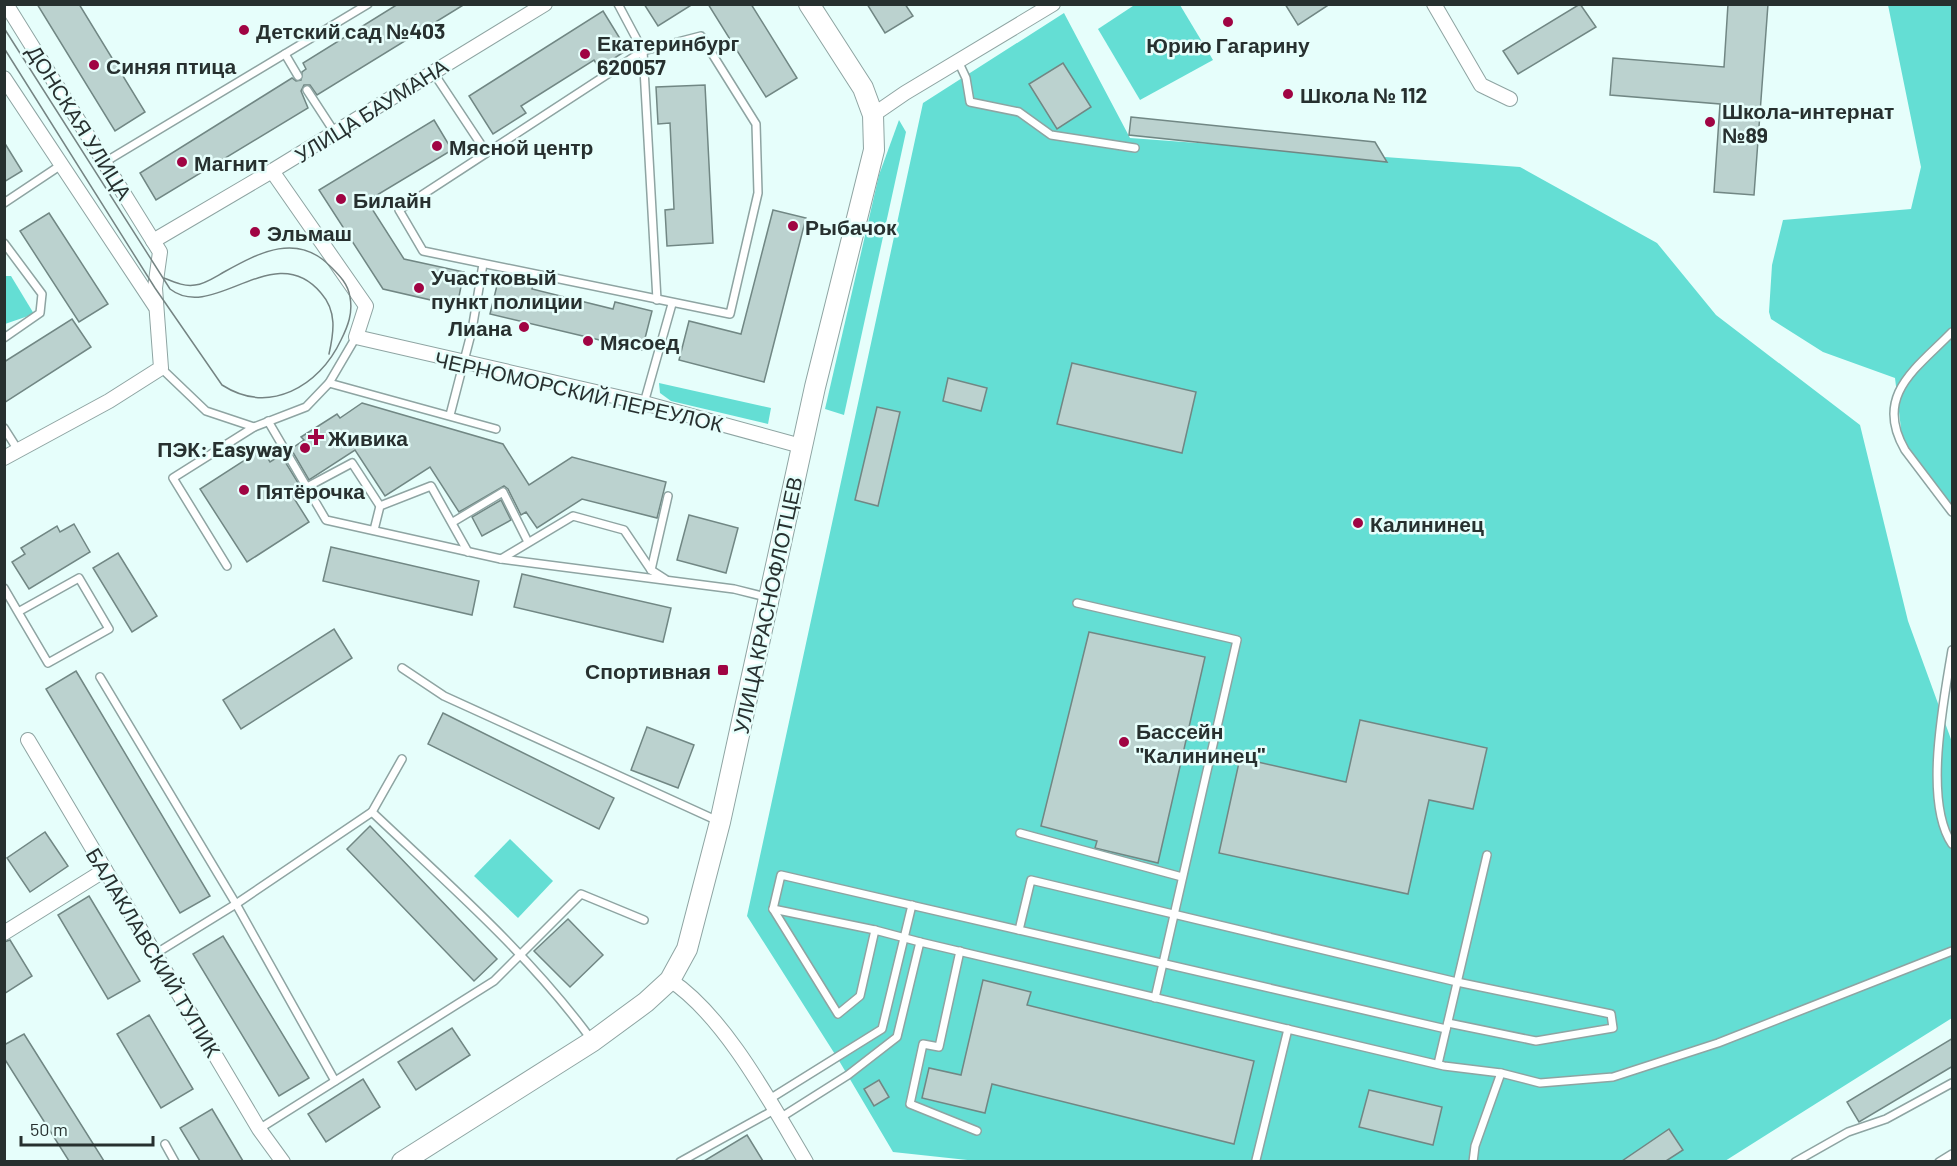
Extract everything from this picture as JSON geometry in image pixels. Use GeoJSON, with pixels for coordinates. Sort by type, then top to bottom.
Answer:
{"type":"FeatureCollection","features":[{"type":"Feature","properties":{"kind":"main road","name":"УЛИЦА КРАСНОФЛОТЦЕВ"},"geometry":{"type":"LineString","coordinates":[[402,1161],[593,1041],[646,1002],[670,980],[687,949],[720,822],[801,446],[874,150],[873,115],[863,88],[809,4]]}},
{"type":"Feature","properties":{"kind":"street","name":"ДОНСКАЯ УЛИЦА"},"geometry":{"type":"LineString","coordinates":[[6,4],[153,241]]}},
{"type":"Feature","properties":{"kind":"street","name":"УЛИЦА БАУМАНА"},"geometry":{"type":"LineString","coordinates":[[153,241],[335,133],[530,8],[545,4]]}},
{"type":"Feature","properties":{"kind":"street"},"geometry":{"type":"LineString","coordinates":[[873,115],[1053,4]]}},
{"type":"Feature","properties":{"kind":"street"},"geometry":{"type":"LineString","coordinates":[[1434,4],[1481,85],[1510,99]]}},
{"type":"Feature","properties":{"kind":"street","name":"ДОНСКАЯ УЛИЦА"},"geometry":{"type":"LineString","coordinates":[[4,78],[156,308]]}},
{"type":"Feature","properties":{"kind":"street"},"geometry":{"type":"LineString","coordinates":[[272,171],[366,306],[356,337]]}},
{"type":"Feature","properties":{"kind":"street"},"geometry":{"type":"LineString","coordinates":[[4,458],[109,400],[161,368],[155,288],[160,252],[153,241]]}},
{"type":"Feature","properties":{"kind":"street","name":"ЧЕРНОМОРСКИЙ ПЕРЕУЛОК"},"geometry":{"type":"LineString","coordinates":[[356,337],[644,404],[801,446]]}},
{"type":"Feature","properties":{"kind":"street","name":"БАЛАКЛАВСКИЙ ТУПИК"},"geometry":{"type":"LineString","coordinates":[[28,741],[259,1129],[283,1161]]}},
{"type":"Feature","properties":{"kind":"street"},"geometry":{"type":"LineString","coordinates":[[4,933],[105,870]]}},
{"type":"Feature","properties":{"kind":"street"},"geometry":{"type":"LineString","coordinates":[[670,980],[692,994],[713,1017],[806,1161]]}},
{"type":"Feature","properties":{"kind":"lane"},"geometry":{"type":"LineString","coordinates":[[105,162],[368,4]]}},
{"type":"Feature","properties":{"kind":"lane"},"geometry":{"type":"LineString","coordinates":[[618,4],[643,51],[657,300]]}},
{"type":"Feature","properties":{"kind":"lane"},"geometry":{"type":"LineString","coordinates":[[701,36],[756,124],[758,193],[730,315],[423,251],[399,210],[643,51],[701,36]]}},
{"type":"Feature","properties":{"kind":"lane"},"geometry":{"type":"LineString","coordinates":[[285,54],[298,76]]}},
{"type":"Feature","properties":{"kind":"lane"},"geometry":{"type":"LineString","coordinates":[[958,61],[966,78],[970,102],[1019,112],[1051,135],[1135,148]]}},
{"type":"Feature","properties":{"kind":"lane"},"geometry":{"type":"LineString","coordinates":[[433,72],[486,152]]}},
{"type":"Feature","properties":{"kind":"lane"},"geometry":{"type":"LineString","coordinates":[[307,90],[335,133]]}},
{"type":"Feature","properties":{"kind":"lane"},"geometry":{"type":"LineString","coordinates":[[4,203],[61,165]]}},
{"type":"Feature","properties":{"kind":"lane"},"geometry":{"type":"LineString","coordinates":[[4,243],[42,294],[40,313],[4,338]]}},
{"type":"Feature","properties":{"kind":"lane"},"geometry":{"type":"LineString","coordinates":[[450,415],[472,330],[483,264]]}},
{"type":"Feature","properties":{"kind":"lane"},"geometry":{"type":"LineString","coordinates":[[644,404],[672,304]]}},
{"type":"Feature","properties":{"kind":"lane"},"geometry":{"type":"LineString","coordinates":[[1953,332],[1900,386],[1895,398],[1893,414],[1899,439],[1905,450],[1953,512]]}},
{"type":"Feature","properties":{"kind":"lane"},"geometry":{"type":"LineString","coordinates":[[227,566],[173,478],[254,427],[306,407],[329,383],[356,337]]}},
{"type":"Feature","properties":{"kind":"lane"},"geometry":{"type":"LineString","coordinates":[[161,368],[206,411],[254,427]]}},
{"type":"Feature","properties":{"kind":"lane"},"geometry":{"type":"LineString","coordinates":[[329,383],[496,429]]}},
{"type":"Feature","properties":{"kind":"lane"},"geometry":{"type":"LineString","coordinates":[[268,421],[327,520],[501,559],[734,589],[770,598]]}},
{"type":"Feature","properties":{"kind":"lane"},"geometry":{"type":"LineString","coordinates":[[4,428],[18,450]]}},
{"type":"Feature","properties":{"kind":"lane"},"geometry":{"type":"LineString","coordinates":[[307,487],[352,463],[380,506],[374,530]]}},
{"type":"Feature","properties":{"kind":"lane"},"geometry":{"type":"LineString","coordinates":[[380,506],[431,486],[468,552]]}},
{"type":"Feature","properties":{"kind":"lane"},"geometry":{"type":"LineString","coordinates":[[453,522],[503,492],[528,542]]}},
{"type":"Feature","properties":{"kind":"lane"},"geometry":{"type":"LineString","coordinates":[[651,570],[668,496]]}},
{"type":"Feature","properties":{"kind":"lane"},"geometry":{"type":"LineString","coordinates":[[501,559],[573,516],[624,530],[651,570],[668,581]]}},
{"type":"Feature","properties":{"kind":"lane"},"geometry":{"type":"LineString","coordinates":[[4,588],[18,612],[48,663],[109,629],[78,578],[18,612]]}},
{"type":"Feature","properties":{"kind":"lane"},"geometry":{"type":"LineString","coordinates":[[1077,603],[1237,640],[1155,998]]}},
{"type":"Feature","properties":{"kind":"lane"},"geometry":{"type":"LineString","coordinates":[[1953,650],[1942,711],[1938,770],[1940,810],[1944,831],[1953,844]]}},
{"type":"Feature","properties":{"kind":"lane"},"geometry":{"type":"LineString","coordinates":[[402,668],[444,696],[720,822]]}},
{"type":"Feature","properties":{"kind":"lane"},"geometry":{"type":"LineString","coordinates":[[100,677],[236,904],[335,1081]]}},
{"type":"Feature","properties":{"kind":"lane"},"geometry":{"type":"LineString","coordinates":[[155,954],[236,904],[372,812],[402,759]]}},
{"type":"Feature","properties":{"kind":"lane"},"geometry":{"type":"LineString","coordinates":[[372,812],[521,954],[572,1012],[593,1041]]}},
{"type":"Feature","properties":{"kind":"lane"},"geometry":{"type":"LineString","coordinates":[[1020,833],[1182,877]]}},
{"type":"Feature","properties":{"kind":"lane"},"geometry":{"type":"LineString","coordinates":[[1438,1064],[1487,855]]}},
{"type":"Feature","properties":{"kind":"lane"},"geometry":{"type":"LineString","coordinates":[[875,930],[860,996],[838,1014],[773,909],[781,875],[1019,930],[1447,1026],[1536,1041],[1613,1028],[1611,1014],[1457,982],[1031,880],[1019,930]]}},
{"type":"Feature","properties":{"kind":"lane"},"geometry":{"type":"LineString","coordinates":[[259,1129],[494,981],[581,894],[644,920]]}},
{"type":"Feature","properties":{"kind":"lane"},"geometry":{"type":"LineString","coordinates":[[774,1110],[838,1059],[882,1029],[912,905]]}},
{"type":"Feature","properties":{"kind":"lane"},"geometry":{"type":"LineString","coordinates":[[773,909],[875,930],[1438,1064],[1501,1073],[1540,1083],[1613,1077],[1718,1043],[1953,951]]}},
{"type":"Feature","properties":{"kind":"lane"},"geometry":{"type":"LineString","coordinates":[[680,1161],[774,1110],[848,1075],[897,1037],[920,942]]}},
{"type":"Feature","properties":{"kind":"lane"},"geometry":{"type":"LineString","coordinates":[[960,951],[939,1047],[923,1044],[910,1104],[977,1131]]}},
{"type":"Feature","properties":{"kind":"lane"},"geometry":{"type":"LineString","coordinates":[[1256,1160],[1288,1029]]}},
{"type":"Feature","properties":{"kind":"lane"},"geometry":{"type":"LineString","coordinates":[[1473,1161],[1475,1146],[1501,1073]]}},
{"type":"Feature","properties":{"kind":"lane"},"geometry":{"type":"LineString","coordinates":[[1796,1161],[1848,1132],[1886,1119],[1953,1083]]}},
{"type":"Feature","properties":{"kind":"lane"},"geometry":{"type":"LineString","coordinates":[[165,1144],[176,1161]]}},
{"type":"Feature","properties":{"kind":"lane"},"geometry":{"type":"LineString","coordinates":[[1940,1161],[1953,1154]]}},
{"type":"Feature","properties":{"kind":"shaded area"},"geometry":{"type":"Polygon","coordinates":[[[1136,4],[1180,5],[1213,60],[1140,100],[1098,29],[1136,4]]]}},
{"type":"Feature","properties":{"kind":"shaded area"},"geometry":{"type":"Polygon","coordinates":[[[1888,5],[1952,5],[1952,510],[1904,454],[1895,378],[1823,352],[1771,319],[1769,312],[1772,265],[1783,220],[1911,209],[1921,167],[1888,5]]]}},
{"type":"Feature","properties":{"kind":"shaded area","name":"Калининец"},"geometry":{"type":"Polygon","coordinates":[[[1064,13],[1130,138],[1520,167],[1657,243],[1716,315],[1860,425],[1908,621],[1952,742],[1952,1018],[1725,1161],[986,1162],[893,1152],[838,1059],[747,916],[923,103],[1064,13]]]}},
{"type":"Feature","properties":{"kind":"shaded area"},"geometry":{"type":"Polygon","coordinates":[[[899,120],[906,132],[844,415],[825,409],[879,175],[899,120]]]}},
{"type":"Feature","properties":{"kind":"shaded area"},"geometry":{"type":"Polygon","coordinates":[[[5,276],[11,276],[34,314],[5,324],[5,276]]]}},
{"type":"Feature","properties":{"kind":"shaded area"},"geometry":{"type":"Polygon","coordinates":[[[659,383],[771,408],[768,424],[671,401],[660,393],[659,383]]]}},
{"type":"Feature","properties":{"kind":"shaded area"},"geometry":{"type":"Polygon","coordinates":[[[510,839],[553,881],[518,918],[474,876],[510,839]]]}},
{"type":"Feature","properties":{"kind":"building"},"geometry":{"type":"Polygon","coordinates":[[[37,4],[79,4],[145,112],[115,131],[37,4]]]}},
{"type":"Feature","properties":{"kind":"building"},"geometry":{"type":"Polygon","coordinates":[[[398,4],[465,4],[317,95],[310,85],[304,85],[301,91],[308,108],[156,200],[140,173],[292,78],[296,81],[301,80],[302,72],[306,69],[303,63],[398,4]]]}},
{"type":"Feature","properties":{"kind":"building"},"geometry":{"type":"Polygon","coordinates":[[[644,4],[693,4],[658,26],[644,4]]]}},
{"type":"Feature","properties":{"kind":"building"},"geometry":{"type":"Polygon","coordinates":[[[708,4],[751,4],[797,78],[766,97],[708,4]]]}},
{"type":"Feature","properties":{"kind":"building"},"geometry":{"type":"Polygon","coordinates":[[[867,4],[905,4],[913,16],[885,33],[867,4]]]}},
{"type":"Feature","properties":{"kind":"building"},"geometry":{"type":"Polygon","coordinates":[[[1285,4],[1330,4],[1298,25],[1285,4]]]}},
{"type":"Feature","properties":{"kind":"building"},"geometry":{"type":"Polygon","coordinates":[[[1580,4],[1596,27],[1518,74],[1503,51],[1580,4]]]}},
{"type":"Feature","properties":{"kind":"building"},"geometry":{"type":"Polygon","coordinates":[[[1728,4],[1768,4],[1754,195],[1714,192],[1720,104],[1610,95],[1613,58],[1724,67],[1728,4]]]}},
{"type":"Feature","properties":{"kind":"building"},"geometry":{"type":"Polygon","coordinates":[[[603,11],[627,50],[599,68],[594,60],[521,106],[526,113],[493,134],[469,96],[603,11]]]}},
{"type":"Feature","properties":{"kind":"building"},"geometry":{"type":"Polygon","coordinates":[[[1063,63],[1091,107],[1057,129],[1029,84],[1063,63]]]}},
{"type":"Feature","properties":{"kind":"building"},"geometry":{"type":"Polygon","coordinates":[[[705,85],[713,243],[667,246],[665,210],[674,209],[670,123],[658,124],[656,87],[705,85]]]}},
{"type":"Feature","properties":{"kind":"building"},"geometry":{"type":"Polygon","coordinates":[[[1131,117],[1375,142],[1387,162],[1129,135],[1131,117]]]}},
{"type":"Feature","properties":{"kind":"building"},"geometry":{"type":"Polygon","coordinates":[[[434,120],[452,150],[367,201],[404,259],[464,272],[457,306],[383,289],[319,190],[434,120]]]}},
{"type":"Feature","properties":{"kind":"building"},"geometry":{"type":"Polygon","coordinates":[[[4,142],[22,171],[4,182],[4,142]]]}},
{"type":"Feature","properties":{"kind":"building"},"geometry":{"type":"Polygon","coordinates":[[[773,210],[806,218],[764,382],[679,360],[689,321],[741,334],[773,210]]]}},
{"type":"Feature","properties":{"kind":"building"},"geometry":{"type":"Polygon","coordinates":[[[49,213],[108,304],[79,322],[20,231],[49,213]]]}},
{"type":"Feature","properties":{"kind":"building"},"geometry":{"type":"Polygon","coordinates":[[[500,273],[534,279],[532,289],[613,309],[615,302],[652,311],[642,350],[490,314],[500,273]]]}},
{"type":"Feature","properties":{"kind":"building"},"geometry":{"type":"Polygon","coordinates":[[[72,319],[91,347],[4,403],[4,362],[72,319]]]}},
{"type":"Feature","properties":{"kind":"building"},"geometry":{"type":"Polygon","coordinates":[[[1072,363],[1196,392],[1182,453],[1057,424],[1072,363]]]}},
{"type":"Feature","properties":{"kind":"building"},"geometry":{"type":"Polygon","coordinates":[[[948,378],[987,388],[981,411],[943,401],[948,378]]]}},
{"type":"Feature","properties":{"kind":"building"},"geometry":{"type":"Polygon","coordinates":[[[362,403],[503,444],[529,485],[572,457],[666,482],[657,518],[582,499],[537,528],[526,512],[521,515],[508,489],[504,486],[459,512],[430,467],[385,496],[355,450],[309,480],[291,449],[304,440],[301,437],[337,414],[340,418],[362,403]]]}},
{"type":"Feature","properties":{"kind":"building"},"geometry":{"type":"Polygon","coordinates":[[[877,407],[900,412],[878,506],[855,500],[877,407]]]}},
{"type":"Feature","properties":{"kind":"building"},"geometry":{"type":"Polygon","coordinates":[[[262,449],[270,462],[281,455],[300,486],[290,492],[309,522],[247,562],[200,489],[262,449]]]}},
{"type":"Feature","properties":{"kind":"building"},"geometry":{"type":"Polygon","coordinates":[[[501,500],[511,520],[482,536],[472,517],[501,500]]]}},
{"type":"Feature","properties":{"kind":"building"},"geometry":{"type":"Polygon","coordinates":[[[689,515],[738,528],[726,573],[677,560],[689,515]]]}},
{"type":"Feature","properties":{"kind":"building"},"geometry":{"type":"Polygon","coordinates":[[[74,524],[90,552],[29,589],[12,562],[25,554],[21,548],[57,526],[60,532],[74,524]]]}},
{"type":"Feature","properties":{"kind":"building"},"geometry":{"type":"Polygon","coordinates":[[[331,547],[479,581],[472,615],[323,581],[331,547]]]}},
{"type":"Feature","properties":{"kind":"building"},"geometry":{"type":"Polygon","coordinates":[[[118,553],[157,616],[132,632],[93,568],[118,553]]]}},
{"type":"Feature","properties":{"kind":"building"},"geometry":{"type":"Polygon","coordinates":[[[522,574],[671,608],[663,642],[514,607],[522,574]]]}},
{"type":"Feature","properties":{"kind":"building"},"geometry":{"type":"Polygon","coordinates":[[[334,629],[352,658],[241,729],[223,700],[334,629]]]}},
{"type":"Feature","properties":{"kind":"building","name":"Бассейн \"Калининец\""},"geometry":{"type":"Polygon","coordinates":[[[1089,632],[1205,657],[1158,863],[1095,848],[1097,841],[1041,826],[1089,632]]]}},
{"type":"Feature","properties":{"kind":"building"},"geometry":{"type":"Polygon","coordinates":[[[76,671],[210,896],[180,913],[46,689],[76,671]]]}},
{"type":"Feature","properties":{"kind":"building"},"geometry":{"type":"Polygon","coordinates":[[[443,713],[614,798],[599,829],[428,744],[443,713]]]}},
{"type":"Feature","properties":{"kind":"building"},"geometry":{"type":"Polygon","coordinates":[[[1360,720],[1487,748],[1473,809],[1429,800],[1408,894],[1219,853],[1240,758],[1346,782],[1360,720]]]}},
{"type":"Feature","properties":{"kind":"building"},"geometry":{"type":"Polygon","coordinates":[[[647,727],[694,745],[678,788],[631,770],[647,727]]]}},
{"type":"Feature","properties":{"kind":"building"},"geometry":{"type":"Polygon","coordinates":[[[370,826],[497,959],[474,981],[347,849],[370,826]]]}},
{"type":"Feature","properties":{"kind":"building"},"geometry":{"type":"Polygon","coordinates":[[[45,832],[68,866],[30,892],[7,858],[45,832]]]}},
{"type":"Feature","properties":{"kind":"building"},"geometry":{"type":"Polygon","coordinates":[[[89,896],[140,981],[108,999],[58,915],[89,896]]]}},
{"type":"Feature","properties":{"kind":"building"},"geometry":{"type":"Polygon","coordinates":[[[568,919],[603,955],[570,987],[534,951],[568,919]]]}},
{"type":"Feature","properties":{"kind":"building"},"geometry":{"type":"Polygon","coordinates":[[[223,936],[309,1078],[279,1096],[193,954],[223,936]]]}},
{"type":"Feature","properties":{"kind":"building"},"geometry":{"type":"Polygon","coordinates":[[[10,940],[32,976],[4,994],[4,942],[10,940]]]}},
{"type":"Feature","properties":{"kind":"building"},"geometry":{"type":"Polygon","coordinates":[[[983,980],[1031,992],[1027,1005],[1254,1061],[1234,1144],[992,1084],[985,1113],[922,1098],[929,1068],[961,1075],[983,980]]]}},
{"type":"Feature","properties":{"kind":"building"},"geometry":{"type":"Polygon","coordinates":[[[149,1015],[193,1089],[161,1108],[117,1034],[149,1015]]]}},
{"type":"Feature","properties":{"kind":"building"},"geometry":{"type":"Polygon","coordinates":[[[452,1028],[470,1055],[416,1090],[398,1062],[452,1028]]]}},
{"type":"Feature","properties":{"kind":"building"},"geometry":{"type":"Polygon","coordinates":[[[24,1034],[104,1161],[69,1161],[4,1058],[4,1045],[24,1034]]]}},
{"type":"Feature","properties":{"kind":"building"},"geometry":{"type":"Polygon","coordinates":[[[1953,1038],[1953,1066],[1859,1122],[1847,1102],[1953,1038]]]}},
{"type":"Feature","properties":{"kind":"building"},"geometry":{"type":"Polygon","coordinates":[[[363,1079],[380,1107],[326,1142],[308,1114],[363,1079]]]}},
{"type":"Feature","properties":{"kind":"building"},"geometry":{"type":"Polygon","coordinates":[[[879,1080],[889,1097],[874,1106],[864,1089],[879,1080]]]}},
{"type":"Feature","properties":{"kind":"building"},"geometry":{"type":"Polygon","coordinates":[[[1369,1090],[1442,1107],[1433,1145],[1359,1127],[1369,1090]]]}},
{"type":"Feature","properties":{"kind":"building"},"geometry":{"type":"Polygon","coordinates":[[[212,1109],[243,1161],[200,1161],[180,1128],[212,1109]]]}},
{"type":"Feature","properties":{"kind":"building"},"geometry":{"type":"Polygon","coordinates":[[[1669,1129],[1683,1150],[1666,1161],[1622,1161],[1669,1129]]]}},
{"type":"Feature","properties":{"kind":"building"},"geometry":{"type":"Polygon","coordinates":[[[747,1135],[763,1161],[704,1161],[747,1135]]]}},
{"type":"Feature","properties":{"kind":"tram line"},"geometry":{"type":"LineString","coordinates":[[4,28],[170,289],[187,297],[206,296],[264,276],[284,274],[303,278],[321,293],[330,307],[333,330],[329,354]]}},
{"type":"Feature","properties":{"kind":"tram line"},"geometry":{"type":"LineString","coordinates":[[4,48],[155,288],[222,385],[240,394],[257,397],[275,396],[291,391],[306,383],[320,371],[344,335],[349,319],[351,303],[345,284],[331,267],[318,256],[305,250],[292,248],[265,252],[199,284],[183,285],[164,278]]}},
{"type":"Feature","properties":{"kind":"place","name":"Юрию Гагарину"},"geometry":{"type":"Point","coordinates":[1228,22]}},
{"type":"Feature","properties":{"kind":"place","name":"Детский сад №403"},"geometry":{"type":"Point","coordinates":[244,30]}},
{"type":"Feature","properties":{"kind":"place","name":"Екатеринбург 620057"},"geometry":{"type":"Point","coordinates":[585,54]}},
{"type":"Feature","properties":{"kind":"place","name":"Синяя птица"},"geometry":{"type":"Point","coordinates":[94,65]}},
{"type":"Feature","properties":{"kind":"place","name":"Школа № 112"},"geometry":{"type":"Point","coordinates":[1288,94]}},
{"type":"Feature","properties":{"kind":"place","name":"Школа-интернат №89"},"geometry":{"type":"Point","coordinates":[1710,122]}},
{"type":"Feature","properties":{"kind":"place","name":"Мясной центр"},"geometry":{"type":"Point","coordinates":[437,146]}},
{"type":"Feature","properties":{"kind":"place","name":"Магнит"},"geometry":{"type":"Point","coordinates":[182,162]}},
{"type":"Feature","properties":{"kind":"place","name":"Билайн"},"geometry":{"type":"Point","coordinates":[341,199]}},
{"type":"Feature","properties":{"kind":"place","name":"Рыбачок"},"geometry":{"type":"Point","coordinates":[793,226]}},
{"type":"Feature","properties":{"kind":"place","name":"Эльмаш"},"geometry":{"type":"Point","coordinates":[255,232]}},
{"type":"Feature","properties":{"kind":"place","name":"Участковый пункт полиции"},"geometry":{"type":"Point","coordinates":[419,288]}},
{"type":"Feature","properties":{"kind":"place","name":"Лиана"},"geometry":{"type":"Point","coordinates":[524,327]}},
{"type":"Feature","properties":{"kind":"place","name":"Мясоед"},"geometry":{"type":"Point","coordinates":[588,341]}},
{"type":"Feature","properties":{"kind":"place","name":"Живика"},"geometry":{"type":"Point","coordinates":[316,437]}},
{"type":"Feature","properties":{"kind":"place","name":"ПЭК: Easyway"},"geometry":{"type":"Point","coordinates":[305,448]}},
{"type":"Feature","properties":{"kind":"place","name":"Пятёрочка"},"geometry":{"type":"Point","coordinates":[244,490]}},
{"type":"Feature","properties":{"kind":"place","name":"Калининец"},"geometry":{"type":"Point","coordinates":[1358,523]}},
{"type":"Feature","properties":{"kind":"place","name":"Спортивная"},"geometry":{"type":"Point","coordinates":[723,670]}},
{"type":"Feature","properties":{"kind":"place","name":"Бассейн \"Калининец\""},"geometry":{"type":"Point","coordinates":[1124,742]}}]}
